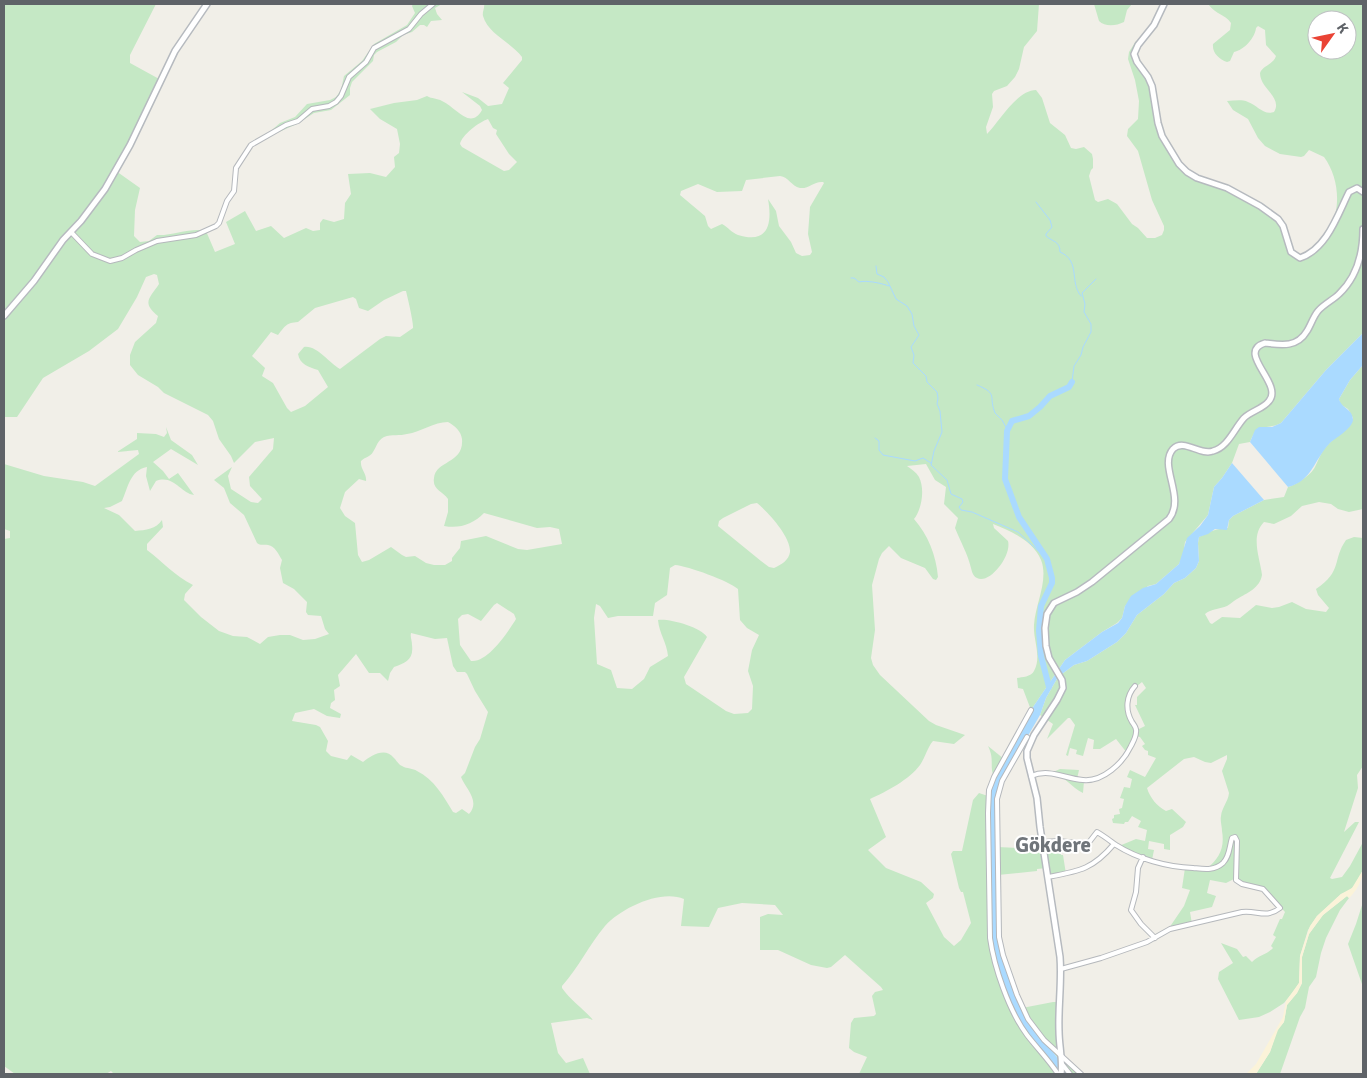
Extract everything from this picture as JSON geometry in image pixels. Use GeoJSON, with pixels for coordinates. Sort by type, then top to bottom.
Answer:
{"type":"FeatureCollection","features":[{"type":"Feature","properties":{"kind":"street"},"geometry":{"type":"LineString","coordinates":[[4,316],[34,281],[58,246],[105,189],[130,145],[175,51],[208,4]]}},
{"type":"Feature","properties":{"kind":"street"},"geometry":{"type":"LineString","coordinates":[[70,232],[92,254],[110,261],[122,258],[157,242],[196,235],[216,226],[219,223],[227,201],[234,191],[236,168],[251,145],[286,125],[298,121],[312,109],[329,106],[336,102],[344,91],[349,77],[366,62],[374,48],[409,29],[421,14],[433,4]]}},
{"type":"Feature","properties":{"kind":"street"},"geometry":{"type":"LineString","coordinates":[[1164,4],[1154,25],[1138,45],[1134,54],[1152,86],[1162,136],[1183,169],[1197,178],[1227,188],[1274,216],[1283,226],[1290,252],[1300,258],[1314,249],[1330,230],[1341,212],[1349,192],[1357,188],[1363,192]]}},
{"type":"Feature","properties":{"kind":"street"},"geometry":{"type":"LineString","coordinates":[[1059,1074],[1020,1024],[1008,999],[990,938],[989,790],[994,776],[1025,736],[1037,728],[1057,700],[1063,688],[1062,680],[1049,658],[1046,646],[1045,628],[1049,609],[1057,601],[1078,592],[1092,582],[1157,531],[1169,519],[1174,511],[1176,502],[1169,464],[1173,449],[1178,446],[1184,446],[1206,452],[1215,451],[1229,438],[1244,419],[1269,402],[1273,396],[1273,388],[1257,362],[1256,353],[1259,346],[1265,343],[1277,346],[1290,344],[1303,337],[1316,314],[1338,295],[1348,282],[1360,258],[1363,229]]}},
{"type":"Feature","properties":{"kind":"street"},"geometry":{"type":"LineString","coordinates":[[1031,776],[1044,772],[1090,780],[1111,771],[1130,749],[1136,734],[1128,714],[1128,695],[1135,686]]}},
{"type":"Feature","properties":{"kind":"street"},"geometry":{"type":"LineString","coordinates":[[1031,710],[1025,736],[1002,781],[997,799],[999,937],[1009,975],[1028,1019],[1044,1040],[1081,1074]]}},
{"type":"Feature","properties":{"kind":"street"},"geometry":{"type":"LineString","coordinates":[[1025,736],[1031,776],[1038,803],[1061,969],[1059,1022],[1062,1065],[1059,1074]]}},
{"type":"Feature","properties":{"kind":"street"},"geometry":{"type":"LineString","coordinates":[[1043,842],[1059,841],[1085,844],[1097,832],[1114,844],[1143,857],[1174,867],[1211,869],[1218,867],[1226,859],[1232,840],[1235,837],[1237,841],[1237,881],[1263,889],[1280,908],[1273,912],[1262,914],[1250,912],[1234,914],[1170,930],[1155,938],[1100,958],[1061,969]]}},
{"type":"Feature","properties":{"kind":"street"},"geometry":{"type":"LineString","coordinates":[[1048,877],[1092,866],[1114,844]]}},
{"type":"Feature","properties":{"kind":"street"},"geometry":{"type":"LineString","coordinates":[[1143,857],[1138,868],[1132,910],[1141,924],[1155,938]]}},
{"type":"Feature","properties":{"kind":"street"},"geometry":{"type":"LineString","coordinates":[[1001,977],[1009,975]]}},
{"type":"Feature","properties":{"kind":"street"},"geometry":{"type":"LineString","coordinates":[[1062,1065],[1070,1074]]}},
{"type":"Feature","properties":{"kind":"green space"},"geometry":{"type":"Polygon","coordinates":[[[4,4],[156,4],[130,55],[130,63],[161,80],[116,171],[140,188],[135,210],[134,236],[140,242],[149,241],[157,235],[200,230],[206,231],[215,252],[235,244],[226,222],[245,211],[256,231],[271,226],[284,238],[306,228],[313,231],[320,230],[320,223],[323,219],[334,222],[344,219],[345,203],[351,194],[348,174],[370,173],[386,177],[395,167],[394,157],[399,153],[400,144],[397,129],[380,119],[370,109],[417,100],[427,96],[442,101],[468,118],[477,116],[482,110],[480,106],[462,92],[478,98],[488,106],[502,104],[509,88],[503,83],[522,60],[522,57],[490,28],[483,14],[484,4],[1039,4],[1037,31],[1024,47],[1019,69],[1015,77],[1007,86],[994,91],[992,94],[993,107],[986,127],[987,134],[1015,101],[1029,91],[1036,90],[1042,98],[1050,123],[1065,135],[1071,148],[1084,147],[1092,154],[1093,168],[1089,176],[1095,200],[1098,202],[1108,199],[1117,204],[1132,224],[1147,238],[1155,238],[1162,235],[1164,226],[1152,200],[1138,151],[1127,136],[1128,129],[1138,119],[1139,101],[1128,59],[1129,52],[1136,41],[1139,43],[1134,54],[1148,77],[1159,129],[1187,172],[1219,185],[1260,206],[1281,223],[1288,247],[1297,257],[1311,250],[1322,241],[1330,228],[1337,200],[1336,185],[1331,170],[1324,157],[1309,150],[1301,157],[1280,154],[1265,146],[1258,138],[1248,119],[1233,110],[1227,101],[1245,101],[1267,113],[1274,112],[1276,102],[1263,84],[1260,73],[1276,56],[1266,45],[1265,30],[1258,26],[1251,39],[1242,49],[1234,52],[1230,61],[1227,62],[1219,57],[1215,53],[1213,44],[1230,30],[1231,23],[1208,4],[1363,4],[1363,188],[1361,189],[1363,192],[1363,333],[1326,370],[1281,423],[1259,428],[1250,442],[1239,444],[1232,463],[1214,487],[1208,515],[1185,542],[1183,556],[1179,564],[1156,584],[1148,586],[1125,606],[1122,618],[1117,623],[1065,660],[1031,710],[1023,689],[1018,688],[1017,678],[1033,673],[1037,660],[1034,625],[1043,584],[1043,568],[1041,560],[1033,547],[1014,533],[993,524],[994,528],[1008,541],[1007,554],[999,568],[993,573],[982,579],[977,578],[972,572],[968,557],[955,528],[958,518],[944,504],[946,487],[935,480],[926,464],[907,466],[919,477],[921,482],[922,499],[914,519],[930,546],[938,577],[936,580],[933,579],[925,568],[901,558],[889,546],[879,559],[872,585],[875,630],[871,658],[873,665],[880,675],[929,721],[965,735],[954,744],[933,741],[916,770],[890,789],[870,799],[886,837],[868,850],[886,868],[921,882],[934,894],[933,898],[926,903],[944,937],[954,946],[961,940],[971,923],[963,892],[959,888],[951,854],[953,851],[962,851],[973,800],[979,793],[988,796],[991,947],[1058,1074],[859,1074],[867,1057],[849,1048],[851,1023],[854,1018],[874,1016],[876,1014],[872,996],[875,992],[883,990],[881,987],[845,955],[831,967],[827,968],[811,965],[778,950],[760,950],[760,917],[768,914],[783,915],[775,905],[742,903],[718,908],[709,927],[681,926],[684,899],[664,896],[642,902],[612,919],[599,933],[562,986],[569,997],[593,1020],[587,1018],[551,1023],[558,1053],[566,1063],[583,1058],[590,1074],[114,1074],[111,1071],[106,1074],[15,1074],[4,1066],[4,539],[10,538],[10,531],[4,529],[4,464],[44,476],[83,482],[95,486],[139,454],[138,450],[117,452],[137,439],[137,433],[156,434],[164,437],[167,433],[166,427],[171,440],[192,455],[198,465],[171,449],[153,462],[169,479],[178,473],[194,495],[189,494],[167,480],[156,481],[150,491],[146,476],[147,467],[141,469],[133,476],[122,501],[104,508],[119,515],[135,531],[154,527],[162,520],[163,527],[147,544],[147,550],[193,585],[185,594],[184,600],[219,631],[233,636],[247,637],[260,644],[268,637],[280,635],[290,635],[303,640],[315,639],[329,634],[325,629],[321,616],[308,615],[306,612],[307,602],[294,589],[283,583],[280,568],[282,560],[276,551],[273,547],[257,543],[244,515],[230,503],[224,488],[214,480],[232,467],[228,476],[231,489],[251,502],[258,503],[262,499],[250,486],[249,477],[273,449],[274,438],[255,442],[234,463],[219,439],[213,421],[208,415],[164,393],[158,387],[138,375],[130,365],[130,355],[135,342],[156,323],[158,316],[148,303],[159,284],[157,275],[154,274],[146,277],[137,297],[118,329],[89,351],[43,378],[17,417],[4,417],[4,4]],[[488,119],[471,129],[461,140],[460,144],[462,147],[504,171],[509,170],[517,162],[509,154],[496,134],[497,130],[493,128],[488,119]],[[780,176],[746,180],[742,191],[717,192],[698,184],[681,191],[680,195],[705,216],[711,229],[722,224],[738,235],[749,237],[757,237],[763,234],[769,223],[768,199],[776,211],[779,226],[791,242],[796,253],[802,256],[810,255],[812,252],[808,234],[810,207],[824,183],[800,188],[780,176]],[[406,291],[384,300],[368,311],[359,308],[356,299],[353,297],[315,308],[298,322],[287,325],[278,335],[271,332],[252,356],[265,368],[262,376],[273,383],[291,412],[305,406],[328,387],[318,370],[305,365],[299,358],[298,354],[304,347],[314,349],[340,369],[380,339],[386,336],[400,337],[413,328],[406,291]],[[448,422],[404,435],[384,437],[378,442],[372,454],[361,461],[366,481],[359,479],[345,492],[340,508],[345,516],[355,523],[358,555],[362,562],[391,547],[406,557],[415,556],[426,563],[445,565],[452,561],[452,558],[460,548],[461,541],[486,536],[518,549],[527,550],[562,544],[559,529],[550,527],[537,528],[484,513],[466,525],[444,526],[448,512],[448,499],[436,488],[434,478],[440,468],[459,453],[462,439],[459,431],[448,422]],[[757,503],[751,504],[723,518],[719,521],[718,526],[769,567],[777,567],[784,562],[790,552],[787,539],[767,512],[757,503]],[[675,565],[670,568],[667,595],[655,603],[653,616],[618,616],[608,618],[600,606],[596,604],[594,618],[597,664],[611,670],[617,688],[632,689],[644,679],[650,667],[668,656],[658,620],[669,620],[684,624],[704,633],[707,637],[684,677],[686,684],[726,711],[734,714],[748,713],[752,709],[753,686],[748,671],[752,650],[759,635],[747,628],[740,620],[738,589],[708,574],[675,565]],[[497,603],[481,621],[468,614],[462,615],[458,619],[460,645],[471,661],[484,657],[491,652],[503,639],[516,619],[514,614],[497,603]],[[411,633],[412,654],[408,660],[394,667],[388,681],[380,673],[369,673],[356,654],[338,675],[340,686],[334,690],[335,700],[331,703],[330,708],[341,714],[340,718],[327,716],[314,709],[295,713],[292,721],[320,727],[328,741],[326,751],[331,756],[347,760],[351,755],[363,762],[378,753],[387,753],[401,765],[423,774],[429,779],[453,812],[456,813],[462,809],[469,814],[472,809],[473,799],[461,777],[465,773],[480,739],[488,712],[467,674],[465,672],[457,672],[453,666],[447,638],[435,639],[411,633]]]}},
{"type":"Feature","properties":{"kind":"green space"},"geometry":{"type":"Polygon","coordinates":[[[413,4],[442,4],[435,8],[442,20],[431,21],[427,27],[420,25],[412,32],[403,35],[396,42],[377,52],[374,55],[373,61],[352,82],[350,95],[331,110],[314,113],[297,124],[263,139],[280,123],[295,117],[307,104],[330,100],[336,97],[341,90],[344,76],[362,61],[374,44],[407,25],[415,13],[413,4]]]}},
{"type":"Feature","properties":{"kind":"green space"},"geometry":{"type":"Polygon","coordinates":[[[1094,4],[1132,4],[1127,10],[1124,22],[1111,25],[1099,21],[1094,4]]]}},
{"type":"Feature","properties":{"kind":"green space"},"geometry":{"type":"Polygon","coordinates":[[[1363,365],[1363,509],[1349,512],[1338,509],[1331,504],[1319,502],[1302,506],[1291,516],[1274,524],[1264,522],[1260,528],[1257,540],[1261,580],[1252,590],[1228,605],[1205,614],[1212,624],[1222,617],[1240,618],[1256,605],[1272,608],[1292,602],[1306,609],[1326,612],[1329,608],[1318,595],[1316,589],[1334,571],[1346,540],[1354,537],[1363,538],[1363,766],[1357,775],[1358,788],[1344,832],[1355,822],[1359,822],[1330,878],[1342,877],[1363,842],[1363,870],[1354,886],[1349,891],[1341,894],[1317,916],[1308,930],[1300,956],[1299,983],[1284,1003],[1259,1017],[1239,1020],[1218,979],[1219,972],[1233,963],[1221,943],[1237,949],[1243,957],[1246,956],[1252,962],[1273,948],[1271,946],[1276,937],[1273,935],[1285,912],[1265,890],[1245,885],[1236,878],[1226,883],[1210,880],[1207,893],[1216,896],[1212,907],[1190,912],[1192,924],[1167,931],[1184,906],[1190,890],[1182,888],[1185,868],[1206,869],[1218,857],[1222,848],[1221,816],[1229,793],[1222,771],[1227,755],[1211,763],[1194,757],[1184,759],[1147,788],[1152,798],[1160,807],[1166,811],[1172,809],[1186,822],[1183,827],[1170,835],[1170,850],[1164,849],[1164,844],[1149,841],[1148,849],[1154,850],[1152,860],[1119,846],[1136,839],[1145,841],[1147,830],[1138,827],[1141,821],[1132,816],[1124,824],[1113,823],[1112,819],[1114,815],[1120,814],[1119,809],[1122,808],[1124,799],[1120,798],[1124,787],[1130,788],[1132,779],[1127,777],[1130,770],[1145,777],[1156,758],[1148,755],[1148,751],[1142,746],[1145,744],[1140,737],[1136,736],[1127,753],[1116,739],[1100,749],[1093,749],[1094,740],[1088,738],[1083,756],[1076,754],[1077,750],[1070,748],[1068,756],[1066,755],[1075,725],[1068,718],[1047,739],[1053,724],[1040,715],[1046,698],[1058,677],[1074,665],[1087,661],[1117,642],[1126,633],[1137,615],[1164,594],[1174,583],[1185,578],[1196,568],[1199,561],[1199,537],[1213,531],[1228,528],[1229,520],[1233,516],[1264,500],[1284,497],[1288,487],[1299,482],[1310,473],[1324,449],[1353,418],[1348,409],[1340,404],[1339,399],[1350,380],[1363,365]],[[1142,682],[1129,699],[1129,710],[1137,730],[1145,726],[1135,705],[1137,705],[1137,697],[1146,688],[1142,682]]]}},
{"type":"Feature","properties":{"kind":"green space"},"geometry":{"type":"Polygon","coordinates":[[[988,746],[1004,759],[994,777],[991,755],[988,746]]]}},
{"type":"Feature","properties":{"kind":"green space"},"geometry":{"type":"Polygon","coordinates":[[[1060,769],[1079,770],[1077,779],[1084,781],[1083,793],[1060,776],[1051,773],[1060,769]]]}},
{"type":"Feature","properties":{"kind":"green space"},"geometry":{"type":"Polygon","coordinates":[[[1059,841],[1066,874],[1048,877],[1047,868],[1037,869],[1037,871],[998,875],[998,847],[1018,848],[1043,842],[1059,841]]]}},
{"type":"Feature","properties":{"kind":"green space"},"geometry":{"type":"Polygon","coordinates":[[[1347,896],[1349,898],[1340,910],[1326,938],[1316,977],[1309,987],[1305,1008],[1280,1074],[1256,1074],[1270,1052],[1277,1030],[1284,1022],[1287,1005],[1297,993],[1302,983],[1302,957],[1309,934],[1323,915],[1347,896]]]}},
{"type":"Feature","properties":{"kind":"green space"},"geometry":{"type":"Polygon","coordinates":[[[1363,902],[1363,987],[1348,944],[1363,902]]]}},
{"type":"Feature","properties":{"kind":"green space"},"geometry":{"type":"Polygon","coordinates":[[[1060,1002],[1062,1055],[1081,1074],[1070,1074],[1035,1029],[1022,1008],[1060,1002]]]}},
{"type":"Feature","properties":{"kind":"sand"},"geometry":{"type":"Polygon","coordinates":[[[1363,870],[1357,889],[1352,895],[1349,898],[1347,896],[1323,915],[1309,934],[1302,957],[1302,983],[1297,993],[1287,1005],[1284,1022],[1278,1030],[1270,1052],[1256,1074],[1246,1074],[1256,1064],[1283,1017],[1286,1001],[1299,983],[1300,956],[1310,926],[1317,916],[1341,894],[1352,888],[1363,870]]]}},
{"type":"Feature","properties":{"kind":"water"},"geometry":{"type":"Polygon","coordinates":[[[1363,333],[1363,365],[1350,380],[1339,399],[1342,405],[1351,413],[1352,423],[1347,430],[1329,444],[1308,475],[1296,484],[1288,487],[1250,442],[1255,430],[1259,427],[1272,427],[1281,423],[1326,370],[1363,333]]]}},
{"type":"Feature","properties":{"kind":"water"},"geometry":{"type":"Polygon","coordinates":[[[1232,463],[1264,500],[1233,516],[1229,520],[1227,530],[1215,529],[1199,537],[1199,561],[1196,568],[1185,578],[1174,583],[1164,594],[1137,615],[1126,633],[1117,642],[1087,661],[1074,665],[1058,677],[1046,698],[1040,715],[1002,781],[998,793],[999,937],[1017,995],[1035,1029],[1070,1074],[1058,1074],[1027,1035],[1013,1012],[991,947],[989,790],[1031,710],[1065,660],[1102,632],[1118,623],[1131,596],[1143,588],[1156,584],[1179,564],[1187,538],[1200,526],[1208,515],[1214,487],[1232,463]]]}},
{"type":"Feature","properties":{"kind":"waterway"},"geometry":{"type":"LineString","coordinates":[[1036,202],[1050,220],[1052,227],[1046,236],[1057,244],[1060,252],[1066,256],[1073,266],[1076,284],[1081,296]]}},
{"type":"Feature","properties":{"kind":"waterway"},"geometry":{"type":"LineString","coordinates":[[876,266],[877,274],[884,277],[896,299],[907,306],[912,314],[914,326],[919,335],[911,347],[914,355],[913,363],[926,376],[927,382],[937,392],[942,432],[934,451],[931,465],[947,480],[951,494],[962,499],[963,502],[959,507],[961,510],[972,512],[1018,532],[1047,559]]}},
{"type":"Feature","properties":{"kind":"waterway"},"geometry":{"type":"LineString","coordinates":[[851,278],[859,282],[874,282],[889,286]]}},
{"type":"Feature","properties":{"kind":"waterway"},"geometry":{"type":"LineString","coordinates":[[1072,382],[1074,366],[1091,332],[1091,324],[1084,312],[1085,304],[1082,293],[1096,279]]}},
{"type":"Feature","properties":{"kind":"waterway"},"geometry":{"type":"LineString","coordinates":[[1049,687],[1041,656],[1039,631],[1041,606],[1052,583],[1052,578],[1047,559],[1019,517],[1005,479],[1007,431],[1012,421],[1029,416],[1050,396],[1069,387],[1072,382]]}},
{"type":"Feature","properties":{"kind":"waterway"},"geometry":{"type":"LineString","coordinates":[[977,385],[991,393],[995,413],[1007,429]]}},
{"type":"Feature","properties":{"kind":"waterway"},"geometry":{"type":"LineString","coordinates":[[875,438],[879,441],[879,450],[883,455],[915,461],[923,458],[931,463]]}},
{"type":"Feature","properties":{"kind":"district","name":"Gökdere"},"geometry":{"type":"Point","coordinates":[1053,845]}}]}
